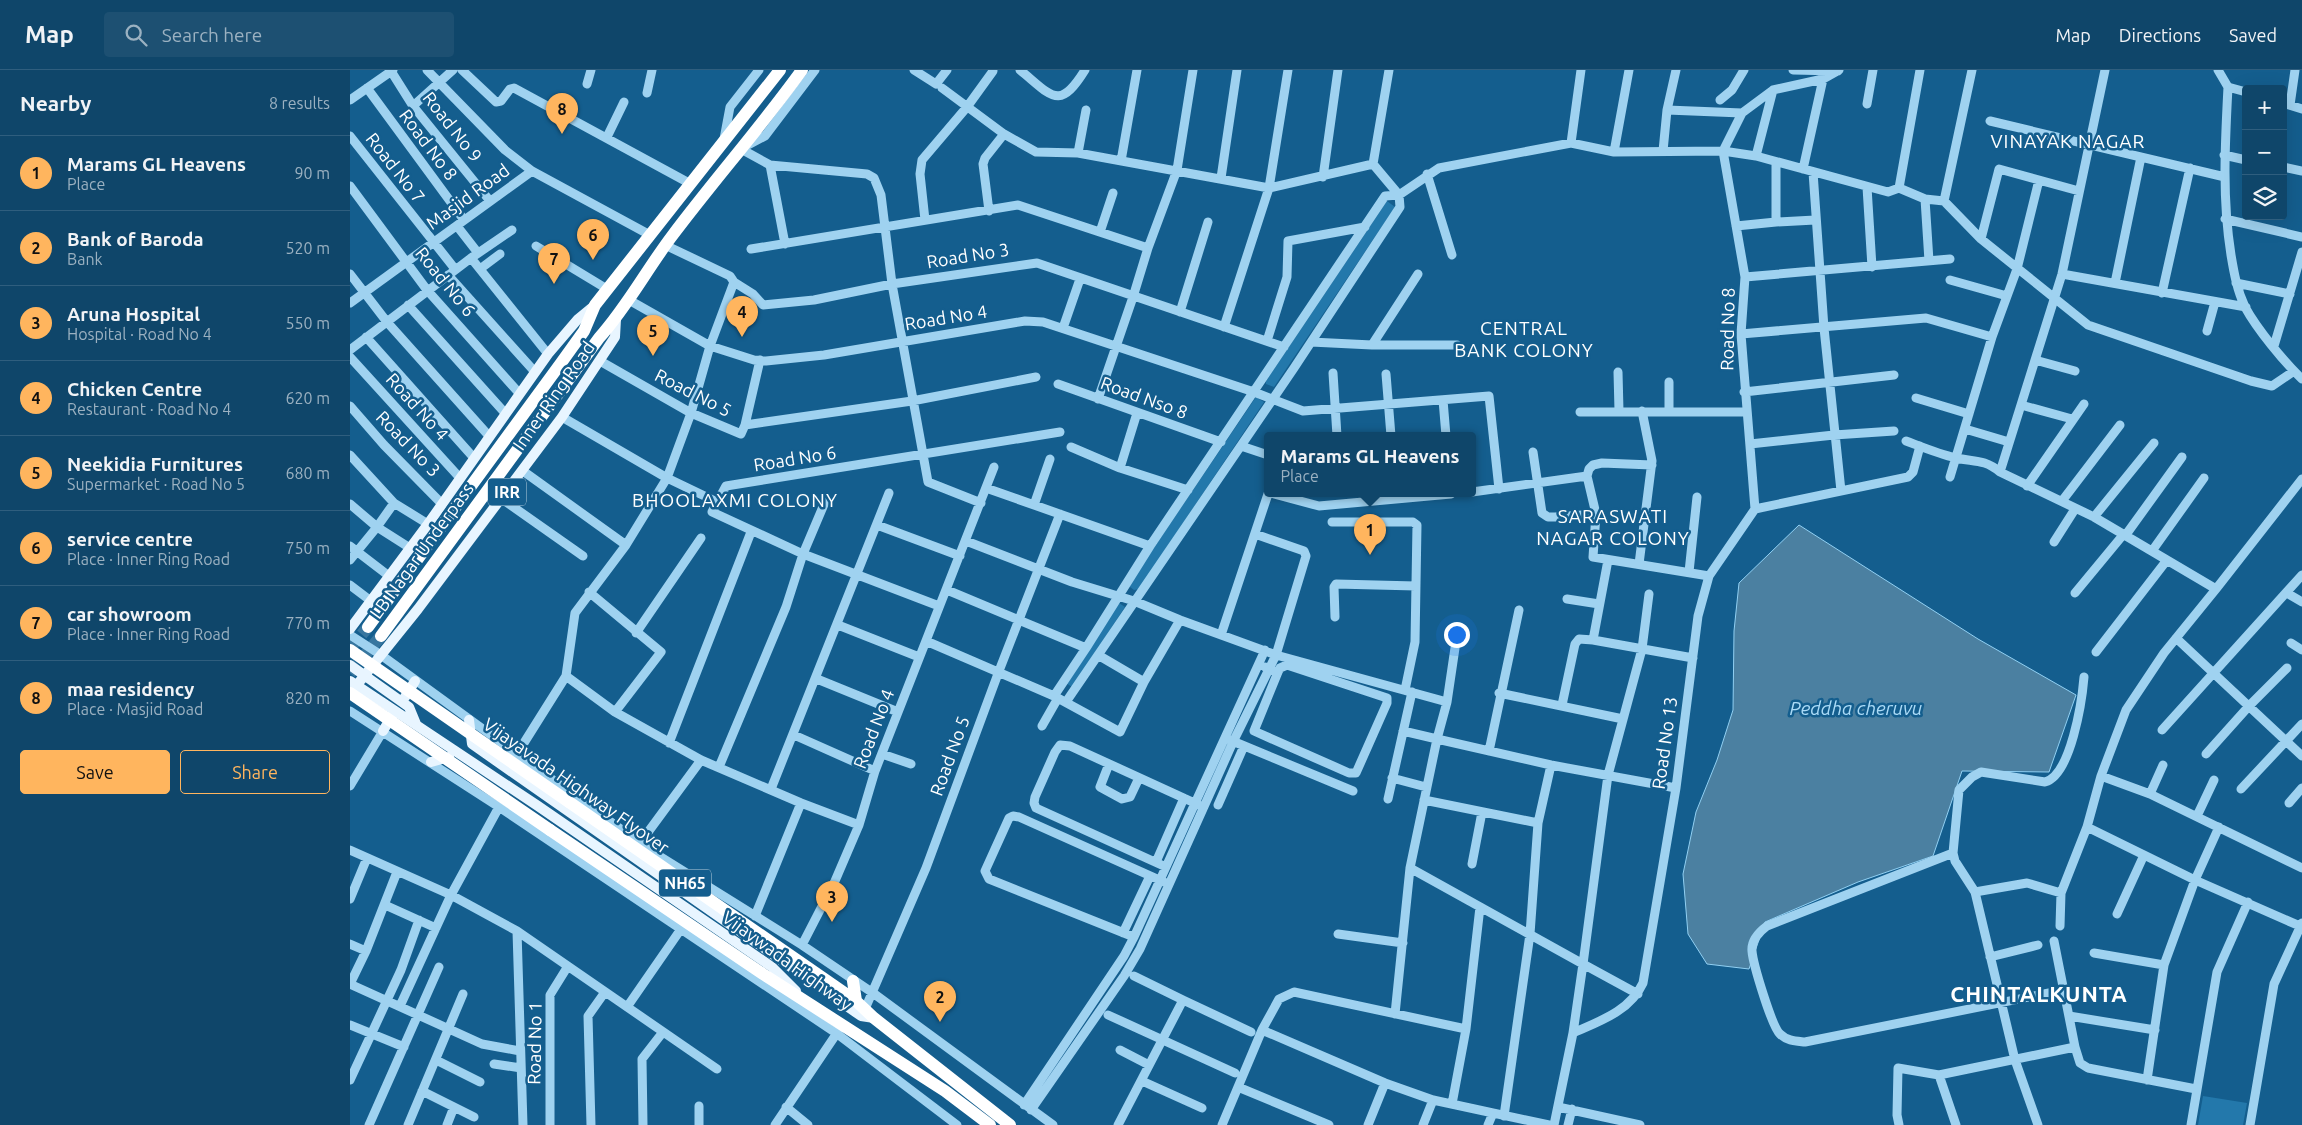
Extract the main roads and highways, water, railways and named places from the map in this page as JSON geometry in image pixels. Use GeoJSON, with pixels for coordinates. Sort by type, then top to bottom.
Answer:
{"type":"FeatureCollection","features":[{"type":"Feature","properties":{"kind":"highway","name":"Inner Ring Road"},"geometry":{"type":"LineString","coordinates":[[594,305],[780,70]]}},
{"type":"Feature","properties":{"kind":"highway","name":"Inner Ring Road"},"geometry":{"type":"LineString","coordinates":[[616,319],[673,234],[802,70]]}},
{"type":"Feature","properties":{"kind":"highway"},"geometry":{"type":"LineString","coordinates":[[686,187],[698,202]]}},
{"type":"Feature","properties":{"kind":"highway"},"geometry":{"type":"LineString","coordinates":[[658,224],[673,234]]}},
{"type":"Feature","properties":{"kind":"highway","name":"LB Nagar Underpass"},"geometry":{"type":"LineString","coordinates":[[368,627],[584,331],[594,305]]}},
{"type":"Feature","properties":{"kind":"highway","name":"LB Nagar Underpass"},"geometry":{"type":"LineString","coordinates":[[382,636],[594,345],[616,319]]}},
{"type":"Feature","properties":{"kind":"highway","name":"Vijayavada Highway Flyover"},"geometry":{"type":"LineString","coordinates":[[350,650],[865,1009]]}},
{"type":"Feature","properties":{"kind":"highway","name":"NH65"},"geometry":{"type":"LineString","coordinates":[[352,688],[550,830],[801,997]]}},
{"type":"Feature","properties":{"kind":"highway"},"geometry":{"type":"LineString","coordinates":[[853,982],[865,1009]]}},
{"type":"Feature","properties":{"kind":"highway","name":"Vijaywada Highway"},"geometry":{"type":"LineString","coordinates":[[801,997],[839,1029],[945,1091],[990,1125]]}},
{"type":"Feature","properties":{"kind":"highway","name":"Vijaywada Highway"},"geometry":{"type":"LineString","coordinates":[[865,1009],[1010,1125]]}},
{"type":"Feature","properties":{"kind":"main road","name":"Inner Ring Road"},"geometry":{"type":"LineString","coordinates":[[350,629],[428,524],[548,354],[578,319],[594,305]]}},
{"type":"Feature","properties":{"kind":"main road","name":"Inner Ring Road"},"geometry":{"type":"LineString","coordinates":[[352,688],[365,676],[502,499],[562,417],[615,338],[616,319]]}},
{"type":"Feature","properties":{"kind":"main road","name":"Vijaywada Highway"},"geometry":{"type":"LineString","coordinates":[[350,665],[409,707],[416,724]]}},
{"type":"Feature","properties":{"kind":"main road"},"geometry":{"type":"LineString","coordinates":[[401,702],[415,681]]}},
{"type":"Feature","properties":{"kind":"main road","name":"Vijaywada Highway"},"geometry":{"type":"LineString","coordinates":[[352,688],[416,724],[772,967],[801,997]]}},
{"type":"Feature","properties":{"kind":"main road"},"geometry":{"type":"LineString","coordinates":[[382,731],[394,711]]}},
{"type":"Feature","properties":{"kind":"main road","name":"Vijaywada Highway"},"geometry":{"type":"LineString","coordinates":[[469,720],[472,744],[861,1016],[865,1009]]}},
{"type":"Feature","properties":{"kind":"main road"},"geometry":{"type":"LineString","coordinates":[[431,762],[459,754]]}},
{"type":"Feature","properties":{"kind":"water","name":"Peddha cheruvu"},"geometry":{"type":"Polygon","coordinates":[[[1799,525],[1978,639],[2076,695],[2049,772],[1962,771],[1933,856],[1858,882],[1765,922],[1749,969],[1707,964],[1688,934],[1683,874],[1696,812],[1717,760],[1733,710],[1734,631],[1739,583],[1799,525]]]}},
{"type":"Feature","properties":{"kind":"tunnel"},"geometry":{"type":"LineString","coordinates":[[350,648],[368,627]]}},
{"type":"Feature","properties":{"kind":"tunnel"},"geometry":{"type":"LineString","coordinates":[[350,673],[381,636]]}},
{"type":"Feature","properties":{"kind":"place","name":"maa residency"},"geometry":{"type":"Point","coordinates":[562,134]}},
{"type":"Feature","properties":{"kind":"place","name":"service centre"},"geometry":{"type":"Point","coordinates":[593,260]}},
{"type":"Feature","properties":{"kind":"place","name":"car showroom"},"geometry":{"type":"Point","coordinates":[554,284]}},
{"type":"Feature","properties":{"kind":"place","name":"Chicken Centre"},"geometry":{"type":"Point","coordinates":[742,337]}},
{"type":"Feature","properties":{"kind":"place","name":"Neekidia Furnitures"},"geometry":{"type":"Point","coordinates":[653,356]}},
{"type":"Feature","properties":{"kind":"place","name":"Marams GL Heavens"},"geometry":{"type":"Point","coordinates":[1370,555]}},
{"type":"Feature","properties":{"kind":"place","name":"Aruna Hospital"},"geometry":{"type":"Point","coordinates":[832,922]}},
{"type":"Feature","properties":{"kind":"place","name":"Bank of Baroda"},"geometry":{"type":"Point","coordinates":[940,1022]}},
{"type":"Feature","properties":{"kind":"district","name":"VINAYAK NAGAR"},"geometry":{"type":"Point","coordinates":[2068,141]}},
{"type":"Feature","properties":{"kind":"district","name":"CENTRAL BANK COLONY"},"geometry":{"type":"Point","coordinates":[1524,339]}},
{"type":"Feature","properties":{"kind":"district","name":"BHOOLAXMI COLONY"},"geometry":{"type":"Point","coordinates":[735,500]}},
{"type":"Feature","properties":{"kind":"district","name":"SARASWATI NAGAR COLONY"},"geometry":{"type":"Point","coordinates":[1613,527]}},
{"type":"Feature","properties":{"kind":"district","name":"CHINTALKUNTA"},"geometry":{"type":"Point","coordinates":[2039,994]}}]}
